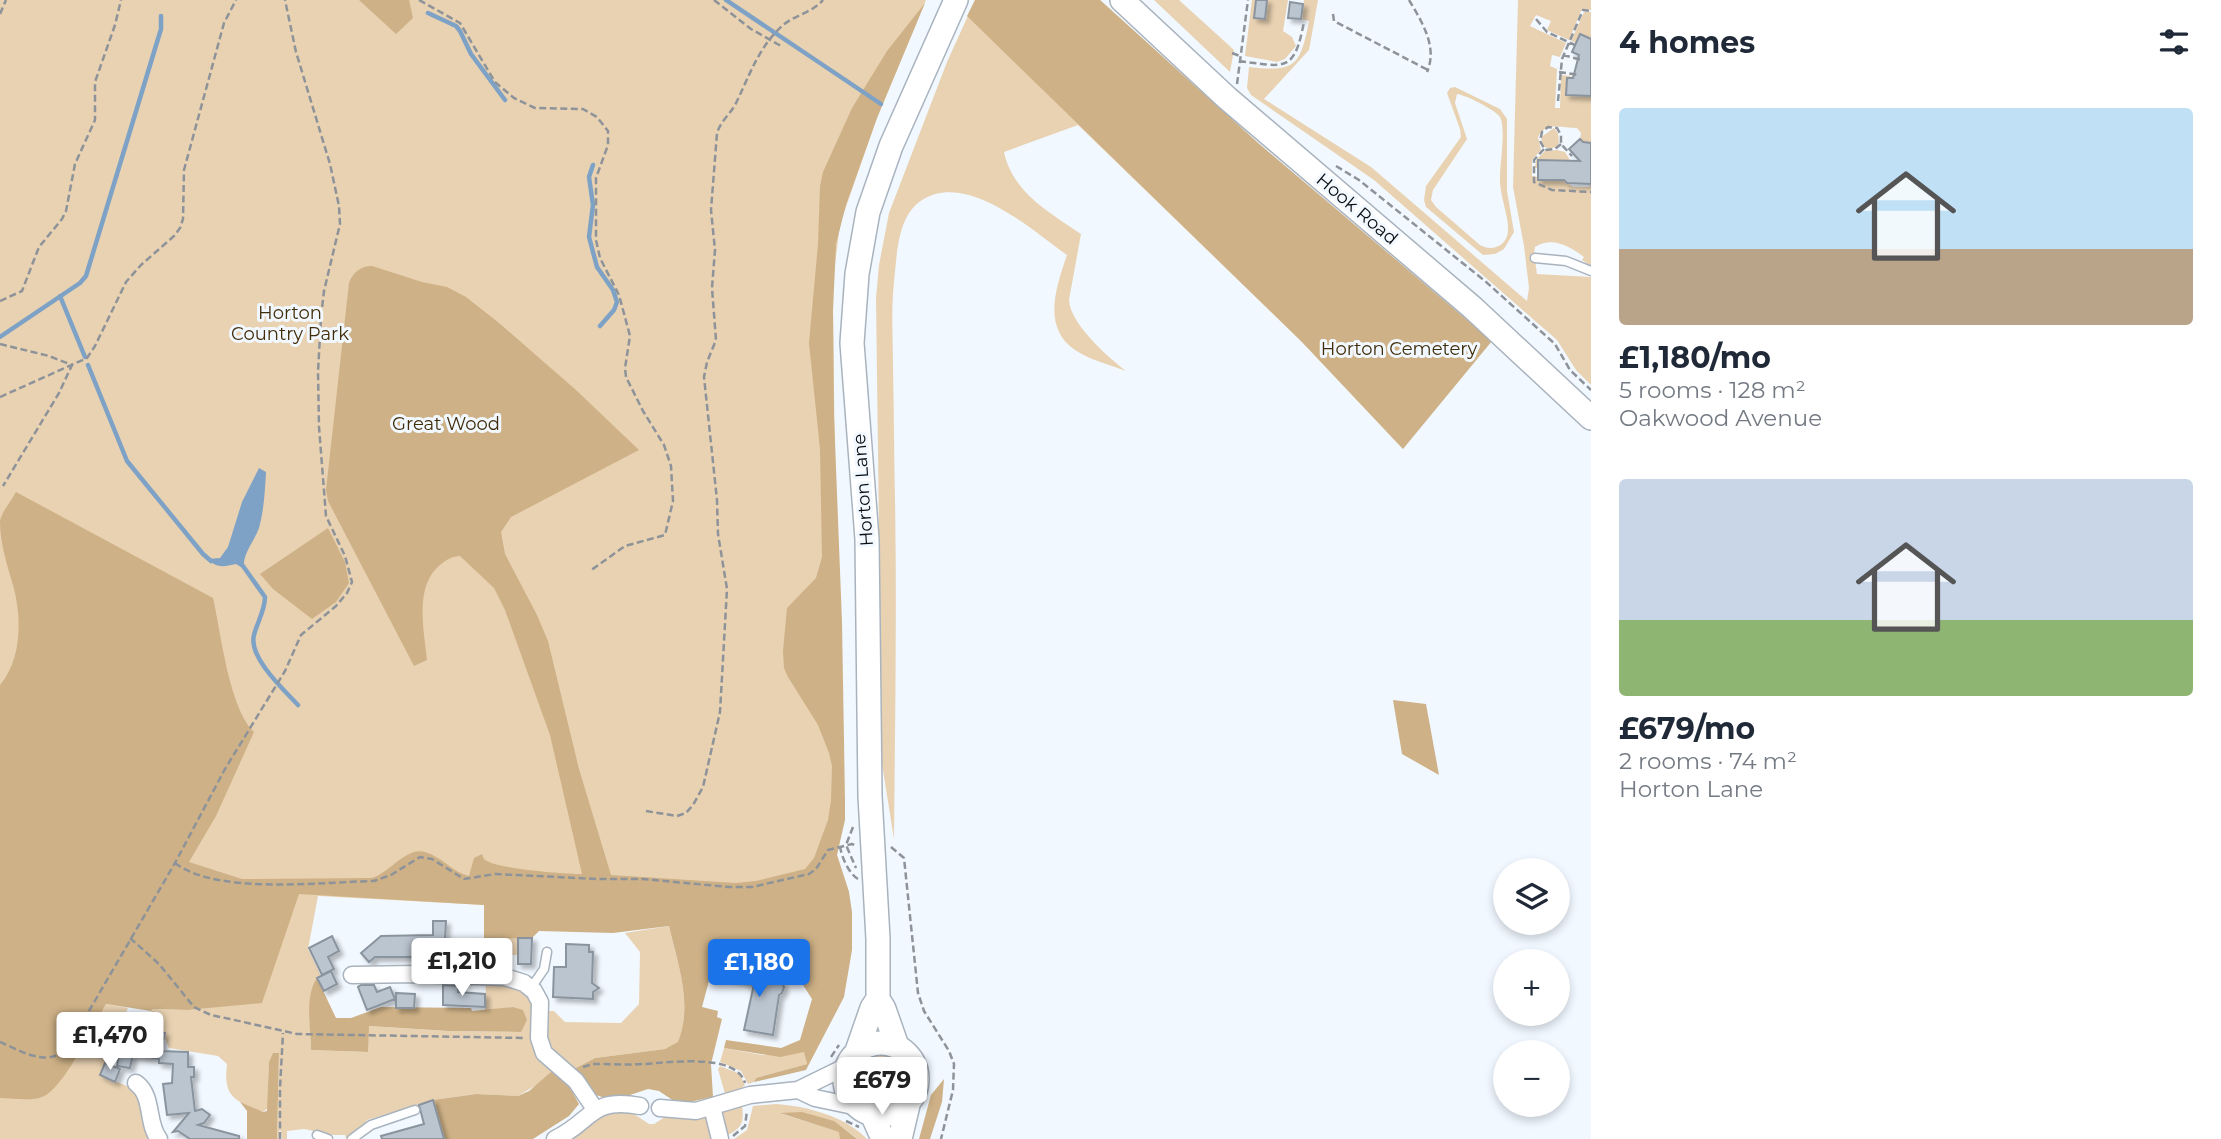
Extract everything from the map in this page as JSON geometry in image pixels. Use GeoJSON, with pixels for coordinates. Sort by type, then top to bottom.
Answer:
{"type":"FeatureCollection","features":[{"type":"Feature","properties":{"kind":"street","name":"Horton Lane"},"geometry":{"type":"LineString","coordinates":[[897,1046],[878,999],[878,939],[870,796],[867,539],[852,343],[857,274],[868,212],[891,146],[956,0]]}},
{"type":"Feature","properties":{"kind":"street","name":"Hook Road"},"geometry":{"type":"LineString","coordinates":[[1122,0],[1227,98],[1473,308],[1591,418]]}},
{"type":"Feature","properties":{"kind":"street"},"geometry":{"type":"LineString","coordinates":[[352,975],[505,977],[520,981],[531,988],[540,1002],[539,1038],[546,1056],[572,1076],[595,1109]]}},
{"type":"Feature","properties":{"kind":"street","name":"Horton Lane"},"geometry":{"type":"LineString","coordinates":[[843,1055],[878,999]]}},
{"type":"Feature","properties":{"kind":"street"},"geometry":{"type":"LineString","coordinates":[[799,1090],[843,1055],[872,1043],[897,1046],[908,1054],[916,1066],[918,1079],[915,1093],[908,1105],[900,1139]]}},
{"type":"Feature","properties":{"kind":"street"},"geometry":{"type":"LineString","coordinates":[[843,1055],[849,1096],[863,1122]]}},
{"type":"Feature","properties":{"kind":"street"},"geometry":{"type":"LineString","coordinates":[[136,1083],[144,1091],[151,1125],[159,1139]]}},
{"type":"Feature","properties":{"kind":"street"},"geometry":{"type":"LineString","coordinates":[[555,1139],[595,1109],[616,1104],[640,1106],[643,1113],[649,1116],[657,1114],[660,1108],[691,1111],[750,1095],[799,1090],[863,1122],[897,1112],[908,1105]]}},
{"type":"Feature","properties":{"kind":"street"},"geometry":{"type":"LineString","coordinates":[[712,1107],[724,1139]]}},
{"type":"Feature","properties":{"kind":"lane"},"geometry":{"type":"LineString","coordinates":[[1535,258],[1566,261],[1591,271]]}},
{"type":"Feature","properties":{"kind":"lane"},"geometry":{"type":"LineString","coordinates":[[531,988],[544,969],[547,952]]}},
{"type":"Feature","properties":{"kind":"lane"},"geometry":{"type":"LineString","coordinates":[[352,1139],[371,1125],[415,1110]]}},
{"type":"Feature","properties":{"kind":"lane"},"geometry":{"type":"LineString","coordinates":[[317,1135],[328,1139]]}},
{"type":"Feature","properties":{"kind":"path"},"geometry":{"type":"LineString","coordinates":[[0,14],[6,0]]}},
{"type":"Feature","properties":{"kind":"path"},"geometry":{"type":"LineString","coordinates":[[0,302],[22,291],[40,247],[66,211],[75,164],[95,120],[95,82],[116,25],[121,0]]}},
{"type":"Feature","properties":{"kind":"path"},"geometry":{"type":"LineString","coordinates":[[0,397],[72,365],[90,354],[133,274],[180,228],[183,219],[184,170],[224,23],[236,0]]}},
{"type":"Feature","properties":{"kind":"path"},"geometry":{"type":"LineString","coordinates":[[0,1042],[42,1058],[65,1051],[175,863],[225,769],[285,671],[301,635],[336,606],[352,582],[345,556],[326,516],[319,427],[321,317],[324,290],[340,224],[340,206],[298,60],[285,0]]}},
{"type":"Feature","properties":{"kind":"path"},"geometry":{"type":"LineString","coordinates":[[419,0],[460,23],[495,82],[514,98],[534,108],[589,111],[602,121],[608,131],[608,145],[596,178],[596,240],[600,258],[619,295],[630,336],[626,377],[666,450],[674,493],[665,535],[625,546],[590,571]]}},
{"type":"Feature","properties":{"kind":"path"},"geometry":{"type":"LineString","coordinates":[[714,0],[751,29],[781,46]]}},
{"type":"Feature","properties":{"kind":"path"},"geometry":{"type":"LineString","coordinates":[[646,811],[677,816],[686,813],[693,805],[703,787],[720,718],[727,596],[718,534],[704,377],[706,362],[716,340],[712,288],[715,250],[711,210],[718,128],[737,102],[752,65],[770,40],[788,21],[818,6],[823,0]]}},
{"type":"Feature","properties":{"kind":"path"},"geometry":{"type":"LineString","coordinates":[[1248,0],[1239,61],[1285,64],[1297,51],[1304,22]]}},
{"type":"Feature","properties":{"kind":"path"},"geometry":{"type":"LineString","coordinates":[[1333,15],[1334,20],[1427,71],[1432,58],[1429,41],[1409,0]]}},
{"type":"Feature","properties":{"kind":"path"},"geometry":{"type":"LineString","coordinates":[[1558,101],[1559,72],[1563,55],[1583,10],[1591,11]]}},
{"type":"Feature","properties":{"kind":"path"},"geometry":{"type":"LineString","coordinates":[[1536,19],[1545,31],[1575,45]]}},
{"type":"Feature","properties":{"kind":"path"},"geometry":{"type":"LineString","coordinates":[[1232,53],[1240,57]]}},
{"type":"Feature","properties":{"kind":"path"},"geometry":{"type":"LineString","coordinates":[[1563,55],[1582,60]]}},
{"type":"Feature","properties":{"kind":"path"},"geometry":{"type":"LineString","coordinates":[[1559,72],[1578,75]]}},
{"type":"Feature","properties":{"kind":"path"},"geometry":{"type":"LineString","coordinates":[[1230,80],[1236,87]]}},
{"type":"Feature","properties":{"kind":"path"},"geometry":{"type":"LineString","coordinates":[[1544,149],[1540,137],[1544,129],[1550,126],[1559,130],[1561,144],[1572,156]]}},
{"type":"Feature","properties":{"kind":"path"},"geometry":{"type":"LineString","coordinates":[[1544,149],[1553,150],[1561,144]]}},
{"type":"Feature","properties":{"kind":"path"},"geometry":{"type":"LineString","coordinates":[[1544,149],[1534,160],[1534,182],[1546,188],[1591,192]]}},
{"type":"Feature","properties":{"kind":"path","name":"Hook Road"},"geometry":{"type":"LineString","coordinates":[[1329,162],[1359,180],[1485,281],[1555,344],[1570,370],[1591,390]]}},
{"type":"Feature","properties":{"kind":"path"},"geometry":{"type":"LineString","coordinates":[[0,344],[49,356],[72,365]]}},
{"type":"Feature","properties":{"kind":"path"},"geometry":{"type":"LineString","coordinates":[[2,486],[59,393],[72,365]]}},
{"type":"Feature","properties":{"kind":"path"},"geometry":{"type":"LineString","coordinates":[[175,863],[186,871],[242,884],[374,881],[391,875],[421,857],[432,859],[464,878],[495,874],[643,879],[741,887],[769,884],[809,874],[816,869],[824,854],[846,845],[858,873],[859,886]]}},
{"type":"Feature","properties":{"kind":"path"},"geometry":{"type":"LineString","coordinates":[[840,846],[853,876],[858,879]]}},
{"type":"Feature","properties":{"kind":"path"},"geometry":{"type":"LineString","coordinates":[[889,847],[894,848],[904,858],[918,993],[924,1011],[954,1064],[953,1090],[942,1139]]}},
{"type":"Feature","properties":{"kind":"path"},"geometry":{"type":"LineString","coordinates":[[130,938],[159,964],[194,1007],[211,1015],[283,1033],[539,1038]]}},
{"type":"Feature","properties":{"kind":"path"},"geometry":{"type":"LineString","coordinates":[[280,1139],[283,1033]]}},
{"type":"Feature","properties":{"kind":"path"},"geometry":{"type":"LineString","coordinates":[[572,1076],[587,1065],[698,1062],[724,1065],[738,1071],[747,1089]]}},
{"type":"Feature","properties":{"kind":"path"},"geometry":{"type":"LineString","coordinates":[[724,1139],[745,1126],[747,1101]]}},
{"type":"Feature","properties":{"kind":"green space"},"geometry":{"type":"Polygon","coordinates":[[[0,0],[926,0],[877,118],[840,224],[833,281],[840,835],[837,855],[849,892],[484,905],[318,896],[308,949],[321,976],[310,1002],[311,1050],[368,1052],[368,1026],[521,1032],[513,1007],[485,1011],[486,983],[508,983],[532,996],[534,1035],[571,1086],[577,1099],[568,1084],[538,1084],[518,1096],[476,1094],[433,1100],[367,1120],[346,1139],[345,1135],[304,1129],[287,1131],[287,1139],[282,1139],[279,1131],[277,1139],[279,1053],[269,1062],[268,1108],[263,1112],[233,1096],[227,1084],[227,1064],[218,1056],[169,1048],[165,1039],[156,1031],[158,1019],[151,1011],[262,1002],[272,971],[106,1004],[128,1008],[122,1021],[115,1057],[106,1060],[100,1075],[137,1090],[153,1139],[0,1139],[0,0]]]}},
{"type":"Feature","properties":{"kind":"green space"},"geometry":{"type":"Polygon","coordinates":[[[359,0],[409,0],[413,18],[396,34],[359,0]]]}},
{"type":"Feature","properties":{"kind":"green space"},"geometry":{"type":"Polygon","coordinates":[[[975,0],[1100,0],[1257,142],[1403,449],[1302,342],[1078,125],[1004,152],[1015,179],[1024,190],[1045,209],[1081,234],[1069,300],[1071,309],[1091,339],[1126,371],[1075,350],[1064,341],[1058,330],[1054,305],[1067,255],[1018,219],[978,198],[959,193],[940,193],[922,200],[914,207],[903,226],[896,260],[893,303],[896,584],[894,839],[882,764],[876,298],[879,265],[889,213],[947,62],[975,0]]]}},
{"type":"Feature","properties":{"kind":"green space","name":"Horton Cemetery"},"geometry":{"type":"Polygon","coordinates":[[[975,0],[1100,0],[1257,142],[1492,341],[1403,449],[1302,342],[967,16],[975,0]]]}},
{"type":"Feature","properties":{"kind":"green space"},"geometry":{"type":"Polygon","coordinates":[[[1154,0],[1179,0],[1234,50],[1230,72],[1154,0]]]}},
{"type":"Feature","properties":{"kind":"green space"},"geometry":{"type":"Polygon","coordinates":[[[1252,0],[1288,0],[1283,31],[1292,37],[1296,46],[1285,59],[1277,62],[1245,56],[1252,0]]]}},
{"type":"Feature","properties":{"kind":"green space"},"geometry":{"type":"Polygon","coordinates":[[[1304,0],[1318,0],[1309,50],[1264,99],[1371,167],[1527,301],[1529,288],[1524,246],[1513,187],[1518,0],[1591,0],[1591,10],[1582,9],[1569,40],[1547,30],[1551,21],[1536,15],[1530,26],[1566,43],[1560,57],[1552,55],[1550,66],[1557,69],[1555,108],[1560,108],[1561,75],[1572,76],[1567,78],[1567,95],[1591,96],[1591,142],[1585,145],[1577,128],[1545,129],[1538,137],[1541,150],[1532,160],[1532,176],[1538,177],[1538,180],[1564,180],[1573,187],[1589,187],[1591,184],[1591,266],[1573,249],[1554,242],[1535,247],[1534,253],[1537,274],[1591,277],[1591,385],[1576,370],[1557,340],[1374,180],[1251,95],[1247,88],[1249,67],[1286,67],[1298,57],[1309,21],[1302,19],[1304,0]]]}},
{"type":"Feature","properties":{"kind":"green space","name":"Great Wood"},"geometry":{"type":"Polygon","coordinates":[[[925,3],[877,118],[846,205],[836,244],[833,311],[834,416],[842,622],[845,801],[845,820],[837,855],[849,892],[852,950],[844,997],[806,1070],[754,1082],[756,1078],[807,1064],[804,1052],[780,1057],[724,1048],[726,1040],[781,1048],[800,1040],[812,999],[801,982],[714,962],[702,1007],[718,1011],[717,1017],[722,1019],[711,1064],[713,1097],[674,1101],[659,1091],[648,1089],[630,1095],[596,1095],[574,1069],[595,1058],[665,1049],[678,1042],[684,999],[669,926],[613,933],[539,931],[532,938],[484,939],[484,905],[299,894],[262,1003],[151,1011],[106,1004],[67,1072],[48,1094],[34,1099],[0,1098],[0,685],[13,663],[19,624],[0,521],[16,492],[213,598],[232,688],[245,721],[254,732],[216,816],[189,862],[242,879],[371,878],[418,851],[431,854],[469,876],[474,858],[482,854],[489,862],[507,867],[582,874],[550,735],[505,610],[494,588],[460,556],[440,565],[432,574],[424,597],[423,623],[427,660],[414,666],[328,501],[326,490],[349,283],[355,273],[364,267],[372,266],[447,287],[466,297],[576,390],[639,450],[511,517],[501,532],[505,554],[548,641],[579,769],[611,875],[736,883],[805,869],[814,858],[828,820],[832,766],[818,725],[784,668],[783,651],[787,608],[816,578],[822,557],[820,449],[809,343],[820,186],[823,172],[852,108],[887,51],[925,3]]]}},
{"type":"Feature","properties":{"kind":"green space"},"geometry":{"type":"Polygon","coordinates":[[[1584,12],[1591,12],[1591,39],[1576,43],[1571,41],[1584,12]]]}},
{"type":"Feature","properties":{"kind":"green space"},"geometry":{"type":"Polygon","coordinates":[[[1455,87],[1500,109],[1507,119],[1507,191],[1514,232],[1504,249],[1495,254],[1483,255],[1426,207],[1424,200],[1426,186],[1461,137],[1447,93],[1450,88],[1455,87]],[[1457,94],[1455,103],[1467,139],[1433,190],[1431,200],[1480,245],[1494,248],[1505,241],[1508,231],[1500,184],[1502,122],[1492,111],[1457,94]]]}},
{"type":"Feature","properties":{"kind":"green space"},"geometry":{"type":"Polygon","coordinates":[[[1554,128],[1558,133],[1559,143],[1549,149],[1543,146],[1541,137],[1554,128]]]}},
{"type":"Feature","properties":{"kind":"green space"},"geometry":{"type":"Polygon","coordinates":[[[1545,151],[1565,152],[1570,160],[1538,160],[1538,168],[1535,168],[1536,160],[1545,151]]]}},
{"type":"Feature","properties":{"kind":"green space"},"geometry":{"type":"Polygon","coordinates":[[[328,528],[345,562],[349,583],[336,602],[312,619],[273,589],[260,574],[328,528]]]}},
{"type":"Feature","properties":{"kind":"green space"},"geometry":{"type":"Polygon","coordinates":[[[1393,700],[1426,704],[1439,775],[1402,754],[1393,700]]]}},
{"type":"Feature","properties":{"kind":"green space"},"geometry":{"type":"Polygon","coordinates":[[[669,926],[684,999],[678,1043],[665,1049],[595,1058],[574,1069],[551,1054],[545,1032],[549,1011],[554,1011],[565,1022],[621,1023],[639,1004],[640,952],[625,933],[669,926]]]}},
{"type":"Feature","properties":{"kind":"green space"},"geometry":{"type":"Polygon","coordinates":[[[518,938],[518,955],[504,955],[503,970],[493,970],[492,939],[518,938]]]}},
{"type":"Feature","properties":{"kind":"green space"},"geometry":{"type":"Polygon","coordinates":[[[317,978],[336,1018],[351,1018],[381,1007],[471,1008],[472,1011],[513,1007],[523,1010],[527,1020],[521,1032],[369,1026],[368,1052],[311,1050],[309,1003],[317,978]]]}},
{"type":"Feature","properties":{"kind":"green space"},"geometry":{"type":"Polygon","coordinates":[[[724,1048],[762,1055],[804,1051],[807,1064],[756,1078],[748,1084],[741,1071],[720,1062],[724,1048]]]}},
{"type":"Feature","properties":{"kind":"green space"},"geometry":{"type":"Polygon","coordinates":[[[881,1048],[903,1057],[912,1079],[903,1101],[881,1110],[859,1101],[850,1079],[859,1057],[881,1048]]]}},
{"type":"Feature","properties":{"kind":"green space"},"geometry":{"type":"Polygon","coordinates":[[[273,1053],[279,1053],[277,1139],[247,1139],[247,1111],[240,1102],[263,1112],[267,1111],[269,1062],[273,1053]]]}},
{"type":"Feature","properties":{"kind":"green space"},"geometry":{"type":"Polygon","coordinates":[[[720,1066],[740,1074],[745,1085],[725,1094],[718,1069],[720,1066]]]}},
{"type":"Feature","properties":{"kind":"green space"},"geometry":{"type":"Polygon","coordinates":[[[551,1072],[568,1084],[579,1104],[569,1116],[533,1139],[444,1139],[433,1100],[476,1094],[518,1096],[529,1091],[551,1072]]]}},
{"type":"Feature","properties":{"kind":"green space"},"geometry":{"type":"Polygon","coordinates":[[[944,1079],[942,1102],[930,1139],[919,1139],[931,1095],[944,1079]]]}},
{"type":"Feature","properties":{"kind":"green space"},"geometry":{"type":"Polygon","coordinates":[[[776,1104],[800,1107],[836,1118],[867,1139],[857,1139],[841,1128],[811,1115],[791,1113],[782,1114],[840,1132],[840,1139],[734,1139],[747,1130],[753,1106],[776,1104]]]}},
{"type":"Feature","properties":{"kind":"green space"},"geometry":{"type":"Polygon","coordinates":[[[740,1105],[743,1118],[740,1126],[724,1137],[721,1113],[724,1109],[740,1105]]]}},
{"type":"Feature","properties":{"kind":"green space"},"geometry":{"type":"Polygon","coordinates":[[[609,1112],[631,1112],[649,1124],[665,1117],[705,1117],[709,1120],[716,1139],[567,1139],[586,1123],[609,1112]]]}},
{"type":"Feature","properties":{"kind":"green space"},"geometry":{"type":"Polygon","coordinates":[[[802,1112],[834,1121],[857,1139],[840,1139],[839,1132],[780,1113],[802,1112]]]}},
{"type":"Feature","properties":{"kind":"water"},"geometry":{"type":"Polygon","coordinates":[[[259,468],[266,472],[263,507],[259,528],[245,558],[244,569],[236,564],[214,564],[207,559],[220,558],[228,547],[242,502],[259,468]]]}},
{"type":"Feature","properties":{"kind":"building"},"geometry":{"type":"Polygon","coordinates":[[[1256,0],[1267,0],[1265,19],[1254,18],[1256,0]]]}},
{"type":"Feature","properties":{"kind":"building"},"geometry":{"type":"Polygon","coordinates":[[[1290,2],[1303,4],[1301,19],[1288,18],[1290,2]]]}},
{"type":"Feature","properties":{"kind":"building"},"geometry":{"type":"Polygon","coordinates":[[[1580,34],[1591,39],[1591,96],[1566,95],[1567,78],[1573,78],[1579,55],[1572,52],[1580,34]]]}},
{"type":"Feature","properties":{"kind":"building"},"geometry":{"type":"Polygon","coordinates":[[[1580,139],[1591,143],[1591,184],[1538,180],[1538,160],[1580,161],[1569,149],[1580,139]]]}},
{"type":"Feature","properties":{"kind":"building"},"geometry":{"type":"Polygon","coordinates":[[[433,921],[446,921],[445,940],[492,939],[493,952],[459,954],[459,965],[411,957],[375,957],[369,962],[361,953],[381,936],[433,935],[433,921]]]}},
{"type":"Feature","properties":{"kind":"building"},"geometry":{"type":"Polygon","coordinates":[[[332,936],[339,951],[328,957],[334,969],[322,975],[309,948],[332,936]]]}},
{"type":"Feature","properties":{"kind":"building"},"geometry":{"type":"Polygon","coordinates":[[[518,938],[532,938],[531,964],[518,964],[518,938]]]}},
{"type":"Feature","properties":{"kind":"building"},"geometry":{"type":"Polygon","coordinates":[[[566,944],[589,945],[589,952],[593,952],[592,983],[599,988],[593,992],[593,999],[553,997],[554,967],[566,967],[566,944]]]}},
{"type":"Feature","properties":{"kind":"building"},"geometry":{"type":"Polygon","coordinates":[[[724,964],[782,982],[784,987],[779,995],[773,1035],[744,1030],[754,984],[722,976],[724,964]]]}},
{"type":"Feature","properties":{"kind":"building"},"geometry":{"type":"Polygon","coordinates":[[[331,971],[337,984],[324,991],[317,978],[331,971]]]}},
{"type":"Feature","properties":{"kind":"building"},"geometry":{"type":"Polygon","coordinates":[[[374,985],[377,992],[390,987],[395,999],[367,1010],[358,987],[374,985]]]}},
{"type":"Feature","properties":{"kind":"building"},"geometry":{"type":"Polygon","coordinates":[[[443,985],[458,986],[458,992],[485,994],[485,1007],[443,1005],[443,985]]]}},
{"type":"Feature","properties":{"kind":"building"},"geometry":{"type":"Polygon","coordinates":[[[396,993],[415,994],[414,1008],[396,1008],[396,993]]]}},
{"type":"Feature","properties":{"kind":"building"},"geometry":{"type":"Polygon","coordinates":[[[150,1030],[165,1033],[161,1051],[188,1052],[188,1067],[194,1067],[194,1077],[191,1077],[195,1111],[202,1109],[210,1115],[204,1123],[198,1125],[239,1136],[239,1139],[190,1139],[178,1131],[173,1132],[189,1113],[167,1115],[163,1084],[172,1083],[173,1064],[159,1063],[159,1059],[133,1054],[130,1068],[117,1066],[122,1037],[148,1042],[150,1030]]]}},
{"type":"Feature","properties":{"kind":"building"},"geometry":{"type":"Polygon","coordinates":[[[105,1063],[120,1069],[115,1082],[100,1075],[105,1063]]]}},
{"type":"Feature","properties":{"kind":"building"},"geometry":{"type":"Polygon","coordinates":[[[433,1100],[444,1139],[382,1139],[381,1136],[424,1124],[419,1105],[433,1100]]]}},
{"type":"Feature","properties":{"kind":"waterway"},"geometry":{"type":"LineString","coordinates":[[726,0],[881,104]]}},
{"type":"Feature","properties":{"kind":"waterway"},"geometry":{"type":"LineString","coordinates":[[428,13],[456,26],[471,54],[505,100]]}},
{"type":"Feature","properties":{"kind":"waterway"},"geometry":{"type":"LineString","coordinates":[[0,337],[80,283],[86,276],[161,29],[161,16]]}},
{"type":"Feature","properties":{"kind":"waterway"},"geometry":{"type":"LineString","coordinates":[[593,165],[589,177],[593,205],[589,237],[597,267],[613,290],[617,302],[614,310],[600,326]]}},
{"type":"Feature","properties":{"kind":"waterway"},"geometry":{"type":"LineString","coordinates":[[60,296],[85,357]]}},
{"type":"Feature","properties":{"kind":"waterway"},"geometry":{"type":"LineString","coordinates":[[88,365],[127,461],[211,561]]}},
{"type":"Feature","properties":{"kind":"waterway"},"geometry":{"type":"LineString","coordinates":[[243,566],[265,597],[254,635],[256,653],[268,673],[298,705]]}},
{"type":"Feature","properties":{"kind":"park label","name":"Horton Country Park"},"geometry":{"type":"Point","coordinates":[290,323]}}]}
